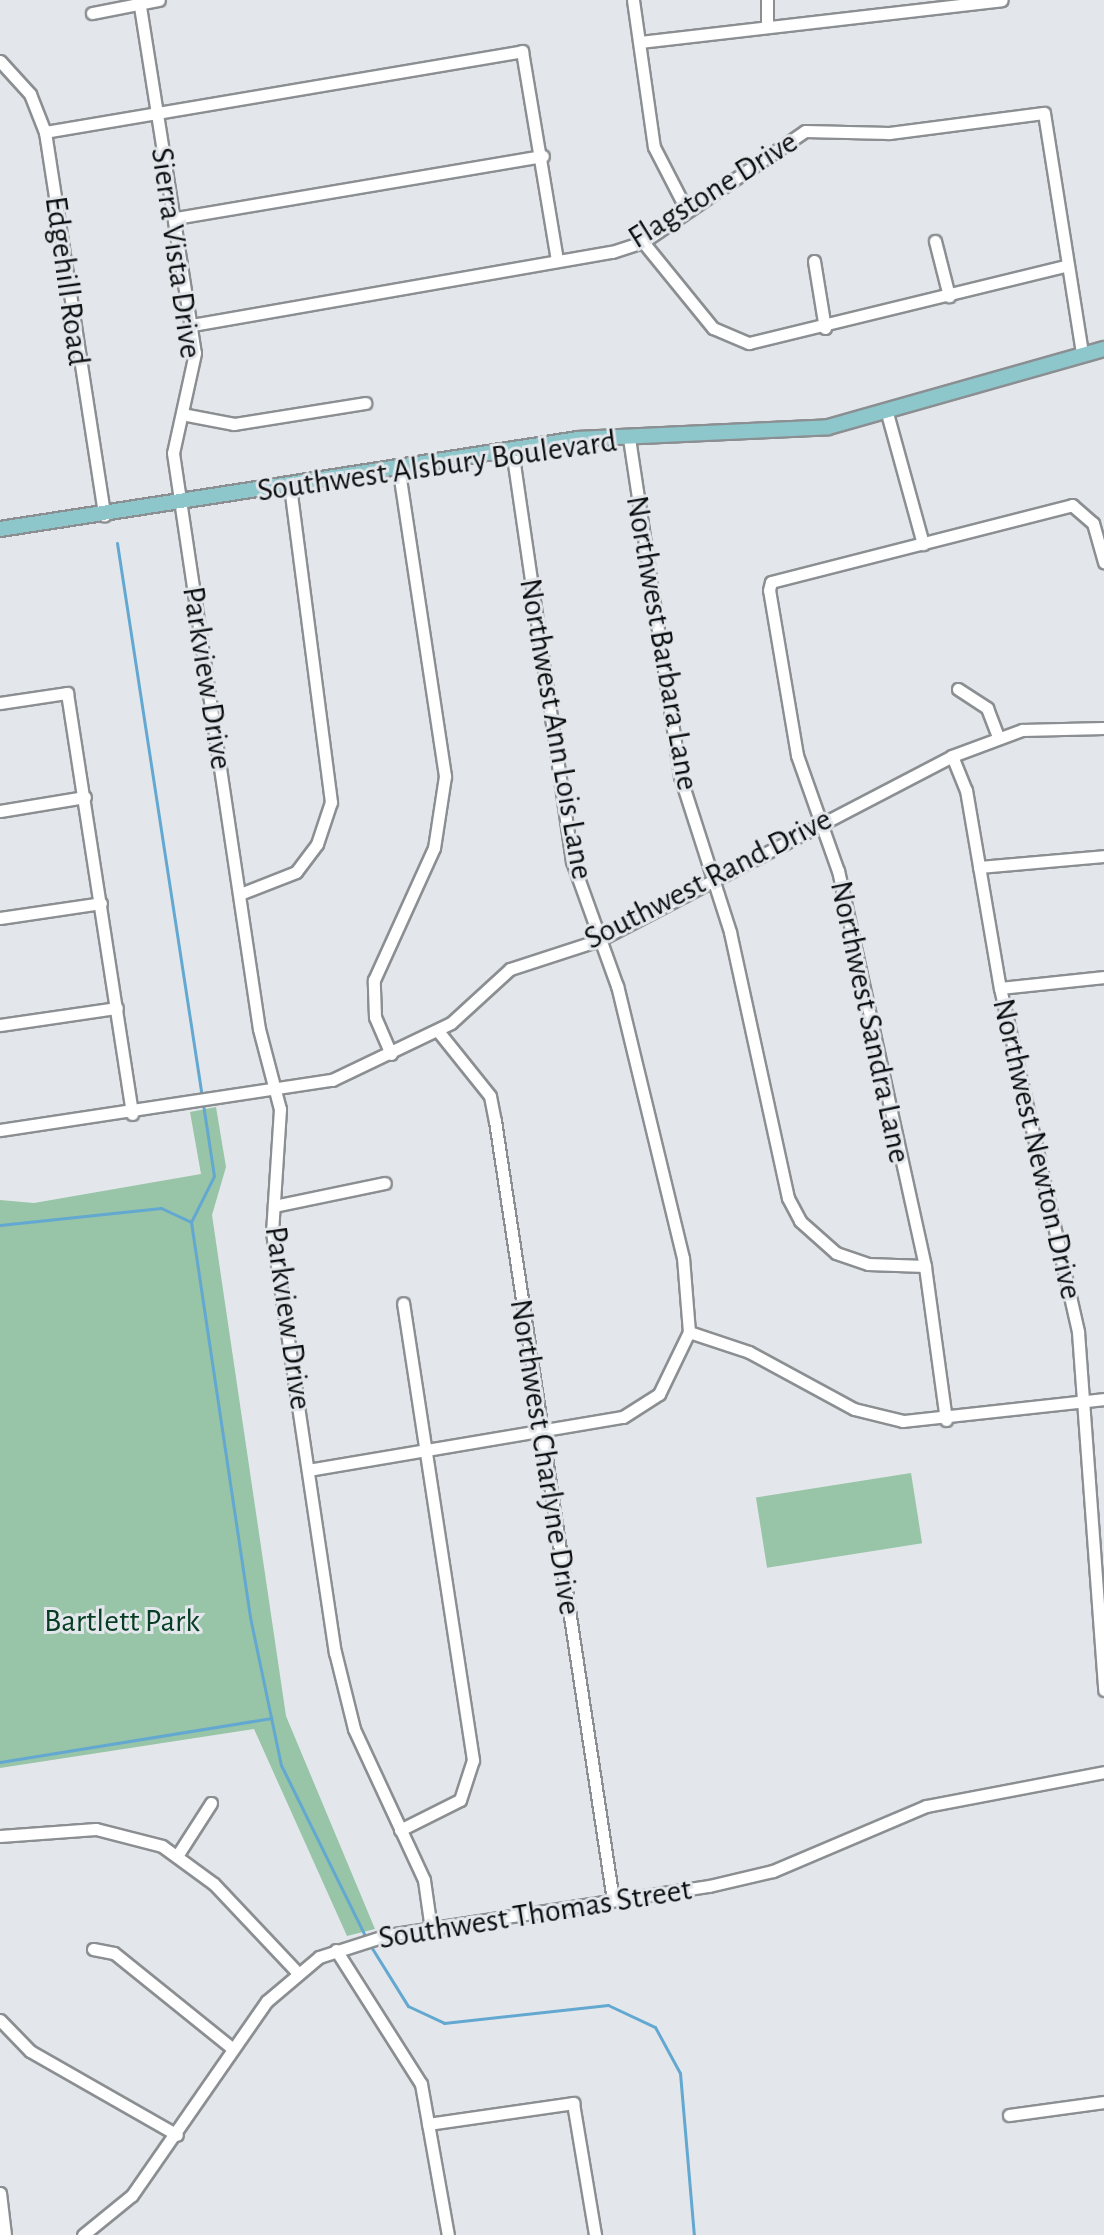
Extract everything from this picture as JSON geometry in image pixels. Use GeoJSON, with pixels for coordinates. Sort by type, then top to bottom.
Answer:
{"type":"FeatureCollection","features":[{"type":"Feature","properties":{"kind":"main road","name":"Southwest Alsbury Boulevard"},"geometry":{"type":"LineString","coordinates":[[0,529],[290,486],[512,448],[629,438],[778,434],[887,413],[1104,349]]}},
{"type":"Feature","properties":{"kind":"street"},"geometry":{"type":"LineString","coordinates":[[92,13],[159,0]]}},
{"type":"Feature","properties":{"kind":"street"},"geometry":{"type":"LineString","coordinates":[[633,0],[661,171],[687,211]]}},
{"type":"Feature","properties":{"kind":"street"},"geometry":{"type":"LineString","coordinates":[[767,0],[767,24]]}},
{"type":"Feature","properties":{"kind":"street"},"geometry":{"type":"LineString","coordinates":[[640,42],[909,4],[1002,0]]}},
{"type":"Feature","properties":{"kind":"street","name":"Sierra Vista Drive"},"geometry":{"type":"LineString","coordinates":[[139,2],[192,325],[187,415],[173,453],[179,503]]}},
{"type":"Feature","properties":{"kind":"street"},"geometry":{"type":"LineString","coordinates":[[45,132],[522,51],[543,156],[557,260]]}},
{"type":"Feature","properties":{"kind":"street","name":"Edgehill Road"},"geometry":{"type":"LineString","coordinates":[[0,61],[30,94],[45,132],[104,515]]}},
{"type":"Feature","properties":{"kind":"street","name":"Flagstone Drive"},"geometry":{"type":"LineString","coordinates":[[192,325],[643,242],[805,131],[889,133],[1044,113],[1064,266],[1082,354]]}},
{"type":"Feature","properties":{"kind":"street"},"geometry":{"type":"LineString","coordinates":[[176,218],[543,156]]}},
{"type":"Feature","properties":{"kind":"street"},"geometry":{"type":"LineString","coordinates":[[935,241],[949,296]]}},
{"type":"Feature","properties":{"kind":"street"},"geometry":{"type":"LineString","coordinates":[[643,242],[729,340],[749,343],[825,328],[1064,266]]}},
{"type":"Feature","properties":{"kind":"street"},"geometry":{"type":"LineString","coordinates":[[814,261],[825,328]]}},
{"type":"Feature","properties":{"kind":"street"},"geometry":{"type":"LineString","coordinates":[[187,415],[234,424],[365,403]]}},
{"type":"Feature","properties":{"kind":"street"},"geometry":{"type":"LineString","coordinates":[[887,413],[923,544],[1071,505],[1093,523],[1104,562]]}},
{"type":"Feature","properties":{"kind":"street","name":"Northwest Barbara Lane"},"geometry":{"type":"LineString","coordinates":[[629,438],[680,776],[714,876],[775,1152],[800,1221],[836,1253],[868,1264],[925,1266]]}},
{"type":"Feature","properties":{"kind":"street","name":"Northwest Ann Lois Lane"},"geometry":{"type":"LineString","coordinates":[[512,448],[572,861],[617,986],[683,1258],[689,1332]]}},
{"type":"Feature","properties":{"kind":"street"},"geometry":{"type":"LineString","coordinates":[[391,1054],[375,1017],[374,980],[434,848],[445,776],[398,467]]}},
{"type":"Feature","properties":{"kind":"street"},"geometry":{"type":"LineString","coordinates":[[240,894],[296,872],[317,844],[331,802],[290,486]]}},
{"type":"Feature","properties":{"kind":"street","name":"Parkview Drive"},"geometry":{"type":"LineString","coordinates":[[179,503],[240,894],[281,1128],[274,1206],[308,1470],[342,1694],[424,1880],[431,1929]]}},
{"type":"Feature","properties":{"kind":"street","name":"Northwest Sandra Lane"},"geometry":{"type":"LineString","coordinates":[[923,544],[771,582],[797,755],[820,820],[925,1266],[946,1420]]}},
{"type":"Feature","properties":{"kind":"street"},"geometry":{"type":"LineString","coordinates":[[958,689],[987,708],[998,736]]}},
{"type":"Feature","properties":{"kind":"street"},"geometry":{"type":"LineString","coordinates":[[0,703],[67,693],[132,1114]]}},
{"type":"Feature","properties":{"kind":"street","name":"Southwest Rand Drive"},"geometry":{"type":"LineString","coordinates":[[0,1130],[132,1114],[318,1085],[438,1031],[510,969],[599,940],[820,820],[952,756],[998,736],[1104,728]]}},
{"type":"Feature","properties":{"kind":"street","name":"Northwest Newton Drive"},"geometry":{"type":"LineString","coordinates":[[952,756],[966,790],[1000,988],[1069,1281],[1099,1521],[1104,1690]]}},
{"type":"Feature","properties":{"kind":"street"},"geometry":{"type":"LineString","coordinates":[[0,811],[85,797]]}},
{"type":"Feature","properties":{"kind":"street"},"geometry":{"type":"LineString","coordinates":[[979,867],[1104,856]]}},
{"type":"Feature","properties":{"kind":"street"},"geometry":{"type":"LineString","coordinates":[[0,918],[101,903]]}},
{"type":"Feature","properties":{"kind":"street"},"geometry":{"type":"LineString","coordinates":[[1000,988],[1104,977]]}},
{"type":"Feature","properties":{"kind":"street"},"geometry":{"type":"LineString","coordinates":[[0,1025],[117,1008]]}},
{"type":"Feature","properties":{"kind":"street","name":"Northwest Charlyne Drive"},"geometry":{"type":"LineString","coordinates":[[438,1031],[490,1096],[613,1900]]}},
{"type":"Feature","properties":{"kind":"street"},"geometry":{"type":"LineString","coordinates":[[274,1206],[385,1183]]}},
{"type":"Feature","properties":{"kind":"street"},"geometry":{"type":"LineString","coordinates":[[400,1830],[460,1800],[473,1760],[403,1303]]}},
{"type":"Feature","properties":{"kind":"street"},"geometry":{"type":"LineString","coordinates":[[308,1470],[542,1433],[643,1408],[674,1371],[689,1332],[749,1352],[878,1417],[946,1420],[1104,1399]]}},
{"type":"Feature","properties":{"kind":"street","name":"Southwest Thomas Street"},"geometry":{"type":"LineString","coordinates":[[83,2235],[132,2195],[177,2135],[233,2049],[296,1971],[336,1950],[374,1938],[773,1871],[926,1806],[1104,1772]]}},
{"type":"Feature","properties":{"kind":"street"},"geometry":{"type":"LineString","coordinates":[[177,1856],[211,1803]]}},
{"type":"Feature","properties":{"kind":"street"},"geometry":{"type":"LineString","coordinates":[[0,1836],[96,1829],[177,1856],[214,1884],[296,1971]]}},
{"type":"Feature","properties":{"kind":"street"},"geometry":{"type":"LineString","coordinates":[[93,1949],[114,1953],[233,2049]]}},
{"type":"Feature","properties":{"kind":"street"},"geometry":{"type":"LineString","coordinates":[[336,1950],[408,2059],[428,2124],[448,2235]]}},
{"type":"Feature","properties":{"kind":"street"},"geometry":{"type":"LineString","coordinates":[[0,2020],[30,2051],[177,2135]]}},
{"type":"Feature","properties":{"kind":"street"},"geometry":{"type":"LineString","coordinates":[[1009,2115],[1104,2102]]}},
{"type":"Feature","properties":{"kind":"street"},"geometry":{"type":"LineString","coordinates":[[428,2124],[573,2103],[595,2235]]}},
{"type":"Feature","properties":{"kind":"street"},"geometry":{"type":"LineString","coordinates":[[0,2193],[5,2235]]}},
{"type":"Feature","properties":{"kind":"green space","name":"Bartlett Park"},"geometry":{"type":"Polygon","coordinates":[[[216,1107],[226,1167],[212,1215],[286,1716],[375,1929],[347,1936],[254,1729],[0,1768],[0,1200],[34,1203],[201,1174],[190,1112],[216,1107]]]}},
{"type":"Feature","properties":{"kind":"green space"},"geometry":{"type":"Polygon","coordinates":[[[911,1473],[922,1543],[767,1568],[756,1498],[911,1473]]]}},
{"type":"Feature","properties":{"kind":"waterway"},"geometry":{"type":"LineString","coordinates":[[117,543],[202,1097]]}},
{"type":"Feature","properties":{"kind":"waterway"},"geometry":{"type":"LineString","coordinates":[[191,1222],[214,1176],[203,1104]]}},
{"type":"Feature","properties":{"kind":"waterway"},"geometry":{"type":"LineString","coordinates":[[0,1225],[161,1208],[191,1222],[250,1617],[281,1765],[366,1938]]}},
{"type":"Feature","properties":{"kind":"waterway"},"geometry":{"type":"LineString","coordinates":[[0,1762],[271,1718]]}},
{"type":"Feature","properties":{"kind":"waterway"},"geometry":{"type":"LineString","coordinates":[[370,1945],[408,2006],[444,2023],[608,2005],[655,2027],[680,2073],[694,2235]]}}]}
